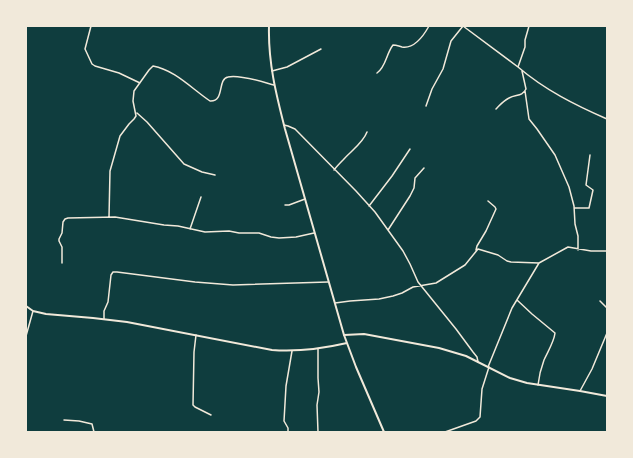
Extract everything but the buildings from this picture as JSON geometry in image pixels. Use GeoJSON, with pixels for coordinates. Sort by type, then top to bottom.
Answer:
{"type":"FeatureCollection","features":[{"type":"Feature","properties":{"kind":"main road"},"geometry":{"type":"LineString","coordinates":[[269,26],[268,45],[274,85],[284,125],[344,335],[384,432]]}},
{"type":"Feature","properties":{"kind":"main road"},"geometry":{"type":"LineString","coordinates":[[26,306],[46,314],[127,322],[261,349],[318,349],[347,343]]}},
{"type":"Feature","properties":{"kind":"main road"},"geometry":{"type":"LineString","coordinates":[[344,335],[364,334],[439,348],[466,356],[514,379],[527,383],[607,396]]}},
{"type":"Feature","properties":{"kind":"street"},"geometry":{"type":"LineString","coordinates":[[91,26],[85,49],[92,64],[119,73],[140,83]]}},
{"type":"Feature","properties":{"kind":"street"},"geometry":{"type":"LineString","coordinates":[[376,73],[382,68],[393,45],[403,47],[414,44],[429,26]]}},
{"type":"Feature","properties":{"kind":"street"},"geometry":{"type":"LineString","coordinates":[[426,106],[432,89],[443,69],[451,41],[463,26],[532,79],[579,107],[607,119]]}},
{"type":"Feature","properties":{"kind":"street"},"geometry":{"type":"LineString","coordinates":[[518,67],[525,47],[525,40],[529,26]]}},
{"type":"Feature","properties":{"kind":"street"},"geometry":{"type":"LineString","coordinates":[[272,71],[287,67],[321,49]]}},
{"type":"Feature","properties":{"kind":"street"},"geometry":{"type":"LineString","coordinates":[[109,217],[110,171],[120,136],[136,114],[133,106],[134,91],[153,66],[171,73],[210,101],[217,99],[221,91],[222,83],[227,77],[240,77],[274,85]]}},
{"type":"Feature","properties":{"kind":"street"},"geometry":{"type":"LineString","coordinates":[[522,70],[526,89],[525,91],[529,118],[555,155],[569,186],[578,236],[578,250]]}},
{"type":"Feature","properties":{"kind":"street"},"geometry":{"type":"LineString","coordinates":[[496,109],[507,98],[521,94],[525,91]]}},
{"type":"Feature","properties":{"kind":"street"},"geometry":{"type":"LineString","coordinates":[[135,112],[147,122],[184,164],[202,172],[215,175]]}},
{"type":"Feature","properties":{"kind":"street"},"geometry":{"type":"LineString","coordinates":[[284,125],[296,129],[369,206],[407,258],[420,285],[456,329],[477,357],[478,362]]}},
{"type":"Feature","properties":{"kind":"street"},"geometry":{"type":"LineString","coordinates":[[334,170],[366,136],[367,132]]}},
{"type":"Feature","properties":{"kind":"street"},"geometry":{"type":"LineString","coordinates":[[369,206],[410,149]]}},
{"type":"Feature","properties":{"kind":"street"},"geometry":{"type":"LineString","coordinates":[[574,208],[589,208],[593,190],[586,185],[590,155]]}},
{"type":"Feature","properties":{"kind":"street"},"geometry":{"type":"LineString","coordinates":[[388,230],[412,191],[416,178],[424,168]]}},
{"type":"Feature","properties":{"kind":"street"},"geometry":{"type":"LineString","coordinates":[[190,228],[201,197]]}},
{"type":"Feature","properties":{"kind":"street"},"geometry":{"type":"LineString","coordinates":[[284,205],[289,205],[305,199]]}},
{"type":"Feature","properties":{"kind":"street"},"geometry":{"type":"LineString","coordinates":[[335,303],[379,299],[402,293],[413,287],[441,281],[465,265],[476,250],[496,209],[488,202]]}},
{"type":"Feature","properties":{"kind":"street"},"geometry":{"type":"LineString","coordinates":[[62,263],[62,247],[59,239],[65,219],[68,218],[109,217],[178,226],[205,232],[229,231],[258,233],[279,238],[296,237],[315,232]]}},
{"type":"Feature","properties":{"kind":"street"},"geometry":{"type":"LineString","coordinates":[[445,432],[480,417],[482,389],[488,367],[507,319],[539,263],[568,247],[578,250],[607,251]]}},
{"type":"Feature","properties":{"kind":"street"},"geometry":{"type":"LineString","coordinates":[[476,250],[493,253],[511,262],[539,263]]}},
{"type":"Feature","properties":{"kind":"street"},"geometry":{"type":"LineString","coordinates":[[104,319],[104,311],[108,302],[111,275],[113,272],[195,282],[233,284],[329,282]]}},
{"type":"Feature","properties":{"kind":"street"},"geometry":{"type":"LineString","coordinates":[[517,300],[556,333],[544,361],[538,385]]}},
{"type":"Feature","properties":{"kind":"street"},"geometry":{"type":"LineString","coordinates":[[600,301],[607,308]]}},
{"type":"Feature","properties":{"kind":"street"},"geometry":{"type":"LineString","coordinates":[[26,336],[33,310]]}},
{"type":"Feature","properties":{"kind":"street"},"geometry":{"type":"LineString","coordinates":[[580,391],[592,369],[607,333]]}},
{"type":"Feature","properties":{"kind":"street"},"geometry":{"type":"LineString","coordinates":[[196,335],[193,405],[211,415]]}},
{"type":"Feature","properties":{"kind":"street"},"geometry":{"type":"LineString","coordinates":[[318,349],[318,432]]}},
{"type":"Feature","properties":{"kind":"street"},"geometry":{"type":"LineString","coordinates":[[288,432],[288,428],[284,421],[286,386],[292,350]]}},
{"type":"Feature","properties":{"kind":"street"},"geometry":{"type":"LineString","coordinates":[[64,420],[92,424],[94,432]]}}]}
